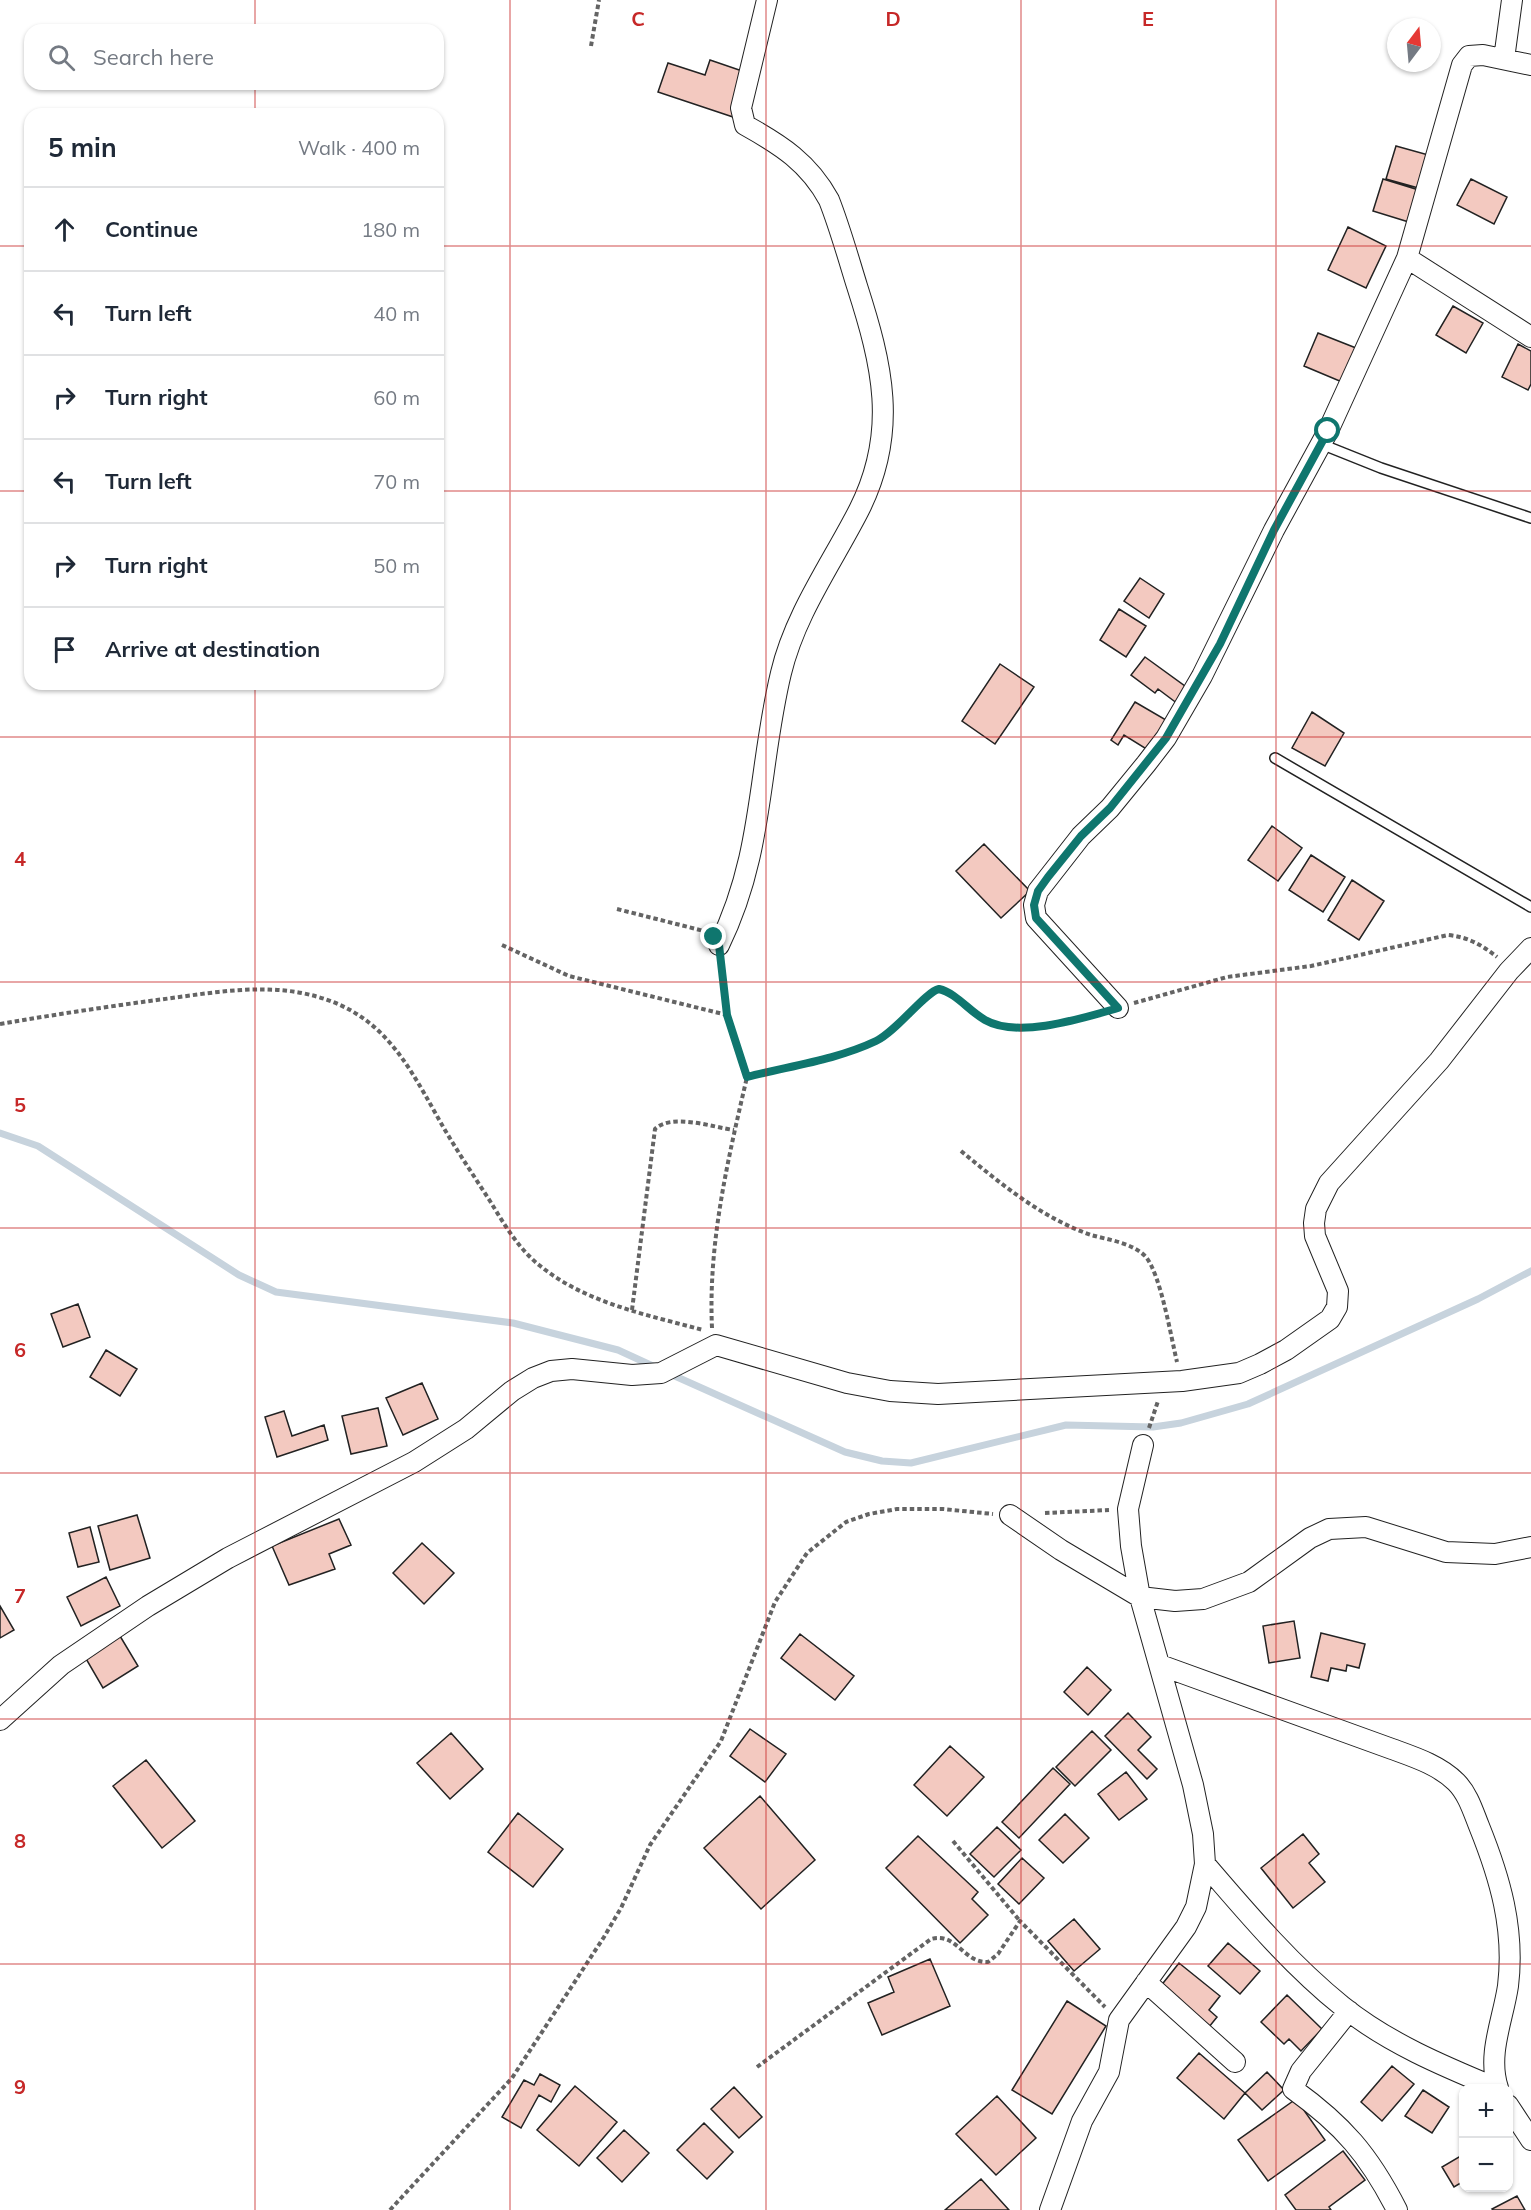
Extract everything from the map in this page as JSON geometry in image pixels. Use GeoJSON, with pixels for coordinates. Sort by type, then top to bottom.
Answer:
{"type":"FeatureCollection","features":[{"type":"Feature","properties":{"kind":"street"},"geometry":{"type":"LineString","coordinates":[[719,945],[739,900],[753,852],[782,670],[807,605],[869,486],[876,463],[883,417],[882,381],[877,346],[829,200],[815,177],[798,158],[745,125],[742,120],[741,108],[767,0]]}},
{"type":"Feature","properties":{"kind":"street"},"geometry":{"type":"LineString","coordinates":[[1504,59],[1512,0]]}},
{"type":"Feature","properties":{"kind":"street"},"geometry":{"type":"LineString","coordinates":[[1118,1008],[1036,918],[1034,905],[1038,891],[1081,836],[1110,808],[1166,738],[1220,644],[1274,530],[1321,444],[1407,258],[1462,65],[1469,56],[1483,55],[1531,65]]}},
{"type":"Feature","properties":{"kind":"street"},"geometry":{"type":"LineString","coordinates":[[1407,258],[1531,337]]}},
{"type":"Feature","properties":{"kind":"street"},"geometry":{"type":"LineString","coordinates":[[0,1720],[61,1665],[109,1632],[228,1558],[414,1462],[466,1429],[512,1391],[533,1378],[551,1371],[572,1369],[632,1375],[661,1373],[706,1348],[716,1345],[809,1374],[890,1391],[938,1394],[1182,1381],[1239,1373],[1286,1350],[1330,1319],[1339,1299],[1315,1236],[1316,1209],[1321,1196],[1329,1183],[1439,1060],[1509,971],[1531,948]]}},
{"type":"Feature","properties":{"kind":"street"},"geometry":{"type":"LineString","coordinates":[[1050,2210],[1082,2121],[1109,2072],[1119,2020],[1186,1927],[1196,1907],[1205,1864],[1203,1834],[1193,1785],[1140,1597],[1131,1546],[1128,1509],[1143,1445]]}},
{"type":"Feature","properties":{"kind":"street"},"geometry":{"type":"LineString","coordinates":[[1010,1515],[1061,1550],[1140,1597],[1175,1601],[1203,1599],[1226,1592],[1249,1582],[1310,1538],[1329,1529],[1348,1526],[1366,1527],[1446,1552],[1495,1554],[1531,1547]]}},
{"type":"Feature","properties":{"kind":"street"},"geometry":{"type":"LineString","coordinates":[[1160,1665],[1402,1752],[1437,1769],[1458,1783],[1469,1799],[1494,1864],[1506,1905],[1510,1943],[1508,1985],[1495,2050],[1493,2073],[1496,2084]]}},
{"type":"Feature","properties":{"kind":"street"},"geometry":{"type":"LineString","coordinates":[[1205,1864],[1308,1976],[1349,2011],[1420,2055],[1488,2084]]}},
{"type":"Feature","properties":{"kind":"street"},"geometry":{"type":"LineString","coordinates":[[1146,1982],[1235,2062]]}},
{"type":"Feature","properties":{"kind":"street"},"geometry":{"type":"LineString","coordinates":[[1349,2011],[1300,2071],[1293,2089],[1328,2114],[1359,2147],[1378,2173],[1397,2210]]}},
{"type":"Feature","properties":{"kind":"street"},"geometry":{"type":"LineString","coordinates":[[1513,2111],[1531,2140]]}},
{"type":"Feature","properties":{"kind":"lane"},"geometry":{"type":"LineString","coordinates":[[1321,444],[1381,468],[1531,518]]}},
{"type":"Feature","properties":{"kind":"lane"},"geometry":{"type":"LineString","coordinates":[[1275,758],[1531,907]]}},
{"type":"Feature","properties":{"kind":"path"},"geometry":{"type":"LineString","coordinates":[[591,46],[599,0]]}},
{"type":"Feature","properties":{"kind":"path"},"geometry":{"type":"LineString","coordinates":[[0,1024],[216,992],[302,993],[344,1007],[370,1021],[386,1035],[411,1068],[466,1166],[523,1250],[540,1266],[562,1281],[632,1311],[713,1332],[711,1305],[716,1234],[734,1130],[747,1077],[727,1015],[719,945],[714,937],[704,931],[616,909]]}},
{"type":"Feature","properties":{"kind":"path"},"geometry":{"type":"LineString","coordinates":[[747,1077],[829,1057],[876,1041],[896,1028],[929,993],[939,989],[985,1020],[1010,1027],[1084,1018],[1227,977],[1311,966],[1448,935],[1462,937],[1482,945],[1509,971]]}},
{"type":"Feature","properties":{"kind":"path"},"geometry":{"type":"LineString","coordinates":[[502,945],[540,965],[577,978],[727,1015]]}},
{"type":"Feature","properties":{"kind":"path"},"geometry":{"type":"LineString","coordinates":[[632,1311],[651,1141],[655,1129],[662,1122],[675,1121],[734,1130]]}},
{"type":"Feature","properties":{"kind":"path"},"geometry":{"type":"LineString","coordinates":[[961,1151],[1000,1183],[1054,1218],[1089,1234],[1134,1248],[1146,1257],[1160,1293],[1182,1381]]}},
{"type":"Feature","properties":{"kind":"path"},"geometry":{"type":"LineString","coordinates":[[1143,1445],[1159,1397]]}},
{"type":"Feature","properties":{"kind":"path"},"geometry":{"type":"LineString","coordinates":[[390,2210],[512,2078],[604,1937],[621,1908],[650,1845],[721,1741],[775,1602],[807,1553],[846,1522],[869,1514],[897,1509],[943,1509],[1010,1515],[1128,1509]]}},
{"type":"Feature","properties":{"kind":"path"},"geometry":{"type":"LineString","coordinates":[[953,1841],[1020,1921],[1119,2020]]}},
{"type":"Feature","properties":{"kind":"path"},"geometry":{"type":"LineString","coordinates":[[758,2067],[931,1939],[940,1937],[950,1939],[971,1959],[988,1962],[998,1954],[1020,1921]]}},
{"type":"Feature","properties":{"kind":"building"},"geometry":{"type":"Polygon","coordinates":[[[710,60],[748,73],[733,117],[658,92],[668,63],[705,75],[710,60]]]}},
{"type":"Feature","properties":{"kind":"building"},"geometry":{"type":"Polygon","coordinates":[[[1396,146],[1432,156],[1422,189],[1386,179],[1396,146]]]}},
{"type":"Feature","properties":{"kind":"building"},"geometry":{"type":"Polygon","coordinates":[[[1383,179],[1422,191],[1412,223],[1373,211],[1383,179]]]}},
{"type":"Feature","properties":{"kind":"building"},"geometry":{"type":"Polygon","coordinates":[[[1471,179],[1507,197],[1494,224],[1457,205],[1471,179]]]}},
{"type":"Feature","properties":{"kind":"building"},"geometry":{"type":"Polygon","coordinates":[[[1348,227],[1386,246],[1366,288],[1328,270],[1348,227]]]}},
{"type":"Feature","properties":{"kind":"building"},"geometry":{"type":"Polygon","coordinates":[[[1453,306],[1483,323],[1466,353],[1436,335],[1453,306]]]}},
{"type":"Feature","properties":{"kind":"building"},"geometry":{"type":"Polygon","coordinates":[[[1318,333],[1356,348],[1342,382],[1304,366],[1318,333]]]}},
{"type":"Feature","properties":{"kind":"building"},"geometry":{"type":"Polygon","coordinates":[[[1518,344],[1531,351],[1531,384],[1528,390],[1502,377],[1518,344]]]}},
{"type":"Feature","properties":{"kind":"building"},"geometry":{"type":"Polygon","coordinates":[[[1140,578],[1164,594],[1149,618],[1124,601],[1140,578]]]}},
{"type":"Feature","properties":{"kind":"building"},"geometry":{"type":"Polygon","coordinates":[[[1119,609],[1146,626],[1126,657],[1100,640],[1119,609]]]}},
{"type":"Feature","properties":{"kind":"building"},"geometry":{"type":"Polygon","coordinates":[[[1145,657],[1189,689],[1178,704],[1158,689],[1155,693],[1131,675],[1145,657]]]}},
{"type":"Feature","properties":{"kind":"building"},"geometry":{"type":"Polygon","coordinates":[[[1000,664],[1034,687],[995,744],[962,721],[1000,664]]]}},
{"type":"Feature","properties":{"kind":"building"},"geometry":{"type":"Polygon","coordinates":[[[1135,702],[1166,720],[1148,750],[1124,735],[1118,745],[1111,740],[1135,702]]]}},
{"type":"Feature","properties":{"kind":"building"},"geometry":{"type":"Polygon","coordinates":[[[1312,712],[1344,733],[1325,766],[1292,748],[1312,712]]]}},
{"type":"Feature","properties":{"kind":"building"},"geometry":{"type":"Polygon","coordinates":[[[1272,826],[1302,848],[1278,881],[1248,860],[1272,826]]]}},
{"type":"Feature","properties":{"kind":"building"},"geometry":{"type":"Polygon","coordinates":[[[984,844],[1030,891],[1001,918],[956,871],[984,844]]]}},
{"type":"Feature","properties":{"kind":"building"},"geometry":{"type":"Polygon","coordinates":[[[1311,855],[1345,877],[1323,912],[1289,890],[1311,855]]]}},
{"type":"Feature","properties":{"kind":"building"},"geometry":{"type":"Polygon","coordinates":[[[1352,880],[1384,901],[1359,940],[1328,920],[1352,880]]]}},
{"type":"Feature","properties":{"kind":"building"},"geometry":{"type":"Polygon","coordinates":[[[78,1304],[90,1337],[63,1347],[51,1314],[78,1304]]]}},
{"type":"Feature","properties":{"kind":"building"},"geometry":{"type":"Polygon","coordinates":[[[106,1350],[137,1369],[120,1396],[90,1377],[106,1350]]]}},
{"type":"Feature","properties":{"kind":"building"},"geometry":{"type":"Polygon","coordinates":[[[422,1383],[438,1419],[403,1435],[386,1398],[422,1383]]]}},
{"type":"Feature","properties":{"kind":"building"},"geometry":{"type":"Polygon","coordinates":[[[378,1408],[387,1446],[351,1454],[342,1416],[378,1408]]]}},
{"type":"Feature","properties":{"kind":"building"},"geometry":{"type":"Polygon","coordinates":[[[284,1411],[292,1436],[324,1425],[328,1440],[277,1457],[265,1417],[284,1411]]]}},
{"type":"Feature","properties":{"kind":"building"},"geometry":{"type":"Polygon","coordinates":[[[137,1515],[150,1558],[110,1570],[98,1526],[137,1515]]]}},
{"type":"Feature","properties":{"kind":"building"},"geometry":{"type":"Polygon","coordinates":[[[339,1519],[351,1545],[329,1554],[335,1569],[289,1585],[272,1546],[339,1519]]]}},
{"type":"Feature","properties":{"kind":"building"},"geometry":{"type":"Polygon","coordinates":[[[90,1527],[99,1562],[78,1567],[69,1533],[90,1527]]]}},
{"type":"Feature","properties":{"kind":"building"},"geometry":{"type":"Polygon","coordinates":[[[422,1543],[454,1573],[424,1604],[393,1573],[422,1543]]]}},
{"type":"Feature","properties":{"kind":"building"},"geometry":{"type":"Polygon","coordinates":[[[106,1577],[120,1606],[81,1626],[67,1597],[106,1577]]]}},
{"type":"Feature","properties":{"kind":"building"},"geometry":{"type":"Polygon","coordinates":[[[0,1606],[14,1630],[0,1638],[0,1606]]]}},
{"type":"Feature","properties":{"kind":"building"},"geometry":{"type":"Polygon","coordinates":[[[1294,1621],[1300,1658],[1269,1663],[1263,1626],[1294,1621]]]}},
{"type":"Feature","properties":{"kind":"building"},"geometry":{"type":"Polygon","coordinates":[[[1321,1633],[1365,1644],[1359,1668],[1347,1665],[1346,1671],[1331,1668],[1328,1681],[1311,1677],[1321,1633]]]}},
{"type":"Feature","properties":{"kind":"building"},"geometry":{"type":"Polygon","coordinates":[[[800,1634],[854,1676],[835,1700],[781,1658],[800,1634]]]}},
{"type":"Feature","properties":{"kind":"building"},"geometry":{"type":"Polygon","coordinates":[[[120,1636],[138,1666],[103,1688],[85,1657],[120,1636]]]}},
{"type":"Feature","properties":{"kind":"building"},"geometry":{"type":"Polygon","coordinates":[[[1087,1667],[1111,1690],[1088,1715],[1064,1692],[1087,1667]]]}},
{"type":"Feature","properties":{"kind":"building"},"geometry":{"type":"Polygon","coordinates":[[[1128,1713],[1151,1737],[1138,1750],[1157,1769],[1147,1779],[1105,1736],[1128,1713]]]}},
{"type":"Feature","properties":{"kind":"building"},"geometry":{"type":"Polygon","coordinates":[[[750,1729],[786,1754],[765,1782],[730,1756],[750,1729]]]}},
{"type":"Feature","properties":{"kind":"building"},"geometry":{"type":"Polygon","coordinates":[[[1092,1731],[1111,1750],[1075,1786],[1056,1767],[1092,1731]]]}},
{"type":"Feature","properties":{"kind":"building"},"geometry":{"type":"Polygon","coordinates":[[[451,1733],[483,1769],[450,1799],[417,1763],[451,1733]]]}},
{"type":"Feature","properties":{"kind":"building"},"geometry":{"type":"Polygon","coordinates":[[[950,1746],[984,1777],[947,1816],[914,1785],[950,1746]]]}},
{"type":"Feature","properties":{"kind":"building"},"geometry":{"type":"Polygon","coordinates":[[[146,1760],[195,1821],[162,1848],[113,1786],[146,1760]]]}},
{"type":"Feature","properties":{"kind":"building"},"geometry":{"type":"Polygon","coordinates":[[[1053,1768],[1070,1784],[1019,1838],[1002,1822],[1053,1768]]]}},
{"type":"Feature","properties":{"kind":"building"},"geometry":{"type":"Polygon","coordinates":[[[1126,1772],[1147,1799],[1119,1820],[1098,1794],[1126,1772]]]}},
{"type":"Feature","properties":{"kind":"building"},"geometry":{"type":"Polygon","coordinates":[[[760,1796],[815,1860],[761,1909],[704,1848],[760,1796]]]}},
{"type":"Feature","properties":{"kind":"building"},"geometry":{"type":"Polygon","coordinates":[[[518,1813],[563,1849],[533,1887],[488,1852],[518,1813]]]}},
{"type":"Feature","properties":{"kind":"building"},"geometry":{"type":"Polygon","coordinates":[[[1065,1814],[1089,1838],[1063,1863],[1039,1840],[1065,1814]]]}},
{"type":"Feature","properties":{"kind":"building"},"geometry":{"type":"Polygon","coordinates":[[[997,1827],[1021,1850],[994,1877],[970,1854],[997,1827]]]}},
{"type":"Feature","properties":{"kind":"building"},"geometry":{"type":"Polygon","coordinates":[[[1303,1834],[1319,1854],[1309,1863],[1325,1882],[1293,1908],[1261,1868],[1303,1834]]]}},
{"type":"Feature","properties":{"kind":"building"},"geometry":{"type":"Polygon","coordinates":[[[918,1836],[978,1892],[972,1899],[988,1915],[960,1943],[886,1868],[918,1836]]]}},
{"type":"Feature","properties":{"kind":"building"},"geometry":{"type":"Polygon","coordinates":[[[1022,1858],[1044,1878],[1019,1904],[998,1884],[1022,1858]]]}},
{"type":"Feature","properties":{"kind":"building"},"geometry":{"type":"Polygon","coordinates":[[[1074,1919],[1100,1949],[1074,1971],[1048,1941],[1074,1919]]]}},
{"type":"Feature","properties":{"kind":"building"},"geometry":{"type":"Polygon","coordinates":[[[1228,1943],[1260,1971],[1240,1994],[1208,1966],[1228,1943]]]}},
{"type":"Feature","properties":{"kind":"building"},"geometry":{"type":"Polygon","coordinates":[[[930,1959],[950,2006],[882,2035],[868,2003],[894,1992],[888,1977],[930,1959]]]}},
{"type":"Feature","properties":{"kind":"building"},"geometry":{"type":"Polygon","coordinates":[[[1179,1963],[1220,1996],[1209,2010],[1217,2017],[1209,2027],[1160,1987],[1179,1963]]]}},
{"type":"Feature","properties":{"kind":"building"},"geometry":{"type":"Polygon","coordinates":[[[1287,1995],[1322,2029],[1301,2051],[1289,2039],[1284,2044],[1261,2022],[1287,1995]]]}},
{"type":"Feature","properties":{"kind":"building"},"geometry":{"type":"Polygon","coordinates":[[[1067,2001],[1106,2026],[1052,2114],[1012,2090],[1067,2001]]]}},
{"type":"Feature","properties":{"kind":"building"},"geometry":{"type":"Polygon","coordinates":[[[1199,2053],[1245,2093],[1224,2119],[1177,2078],[1199,2053]]]}},
{"type":"Feature","properties":{"kind":"building"},"geometry":{"type":"Polygon","coordinates":[[[1392,2066],[1414,2084],[1382,2121],[1361,2102],[1392,2066]]]}},
{"type":"Feature","properties":{"kind":"building"},"geometry":{"type":"Polygon","coordinates":[[[1267,2072],[1284,2090],[1262,2110],[1245,2093],[1267,2072]]]}},
{"type":"Feature","properties":{"kind":"building"},"geometry":{"type":"Polygon","coordinates":[[[540,2074],[560,2085],[551,2102],[539,2095],[521,2128],[502,2117],[524,2080],[534,2085],[540,2074]]]}},
{"type":"Feature","properties":{"kind":"building"},"geometry":{"type":"Polygon","coordinates":[[[575,2086],[617,2122],[579,2166],[537,2130],[575,2086]]]}},
{"type":"Feature","properties":{"kind":"building"},"geometry":{"type":"Polygon","coordinates":[[[734,2087],[762,2117],[739,2138],[711,2109],[734,2087]]]}},
{"type":"Feature","properties":{"kind":"building"},"geometry":{"type":"Polygon","coordinates":[[[1423,2090],[1449,2107],[1432,2133],[1405,2116],[1423,2090]]]}},
{"type":"Feature","properties":{"kind":"building"},"geometry":{"type":"Polygon","coordinates":[[[997,2096],[1036,2138],[996,2175],[956,2134],[997,2096]]]}},
{"type":"Feature","properties":{"kind":"building"},"geometry":{"type":"Polygon","coordinates":[[[1296,2099],[1325,2140],[1268,2181],[1238,2140],[1296,2099]]]}},
{"type":"Feature","properties":{"kind":"building"},"geometry":{"type":"Polygon","coordinates":[[[704,2123],[733,2152],[707,2179],[677,2150],[704,2123]]]}},
{"type":"Feature","properties":{"kind":"building"},"geometry":{"type":"Polygon","coordinates":[[[624,2130],[649,2153],[622,2182],[597,2158],[624,2130]]]}},
{"type":"Feature","properties":{"kind":"building"},"geometry":{"type":"Polygon","coordinates":[[[1343,2151],[1365,2180],[1329,2207],[1331,2210],[1296,2210],[1285,2195],[1343,2151]]]}},
{"type":"Feature","properties":{"kind":"building"},"geometry":{"type":"Polygon","coordinates":[[[1459,2157],[1459,2184],[1454,2187],[1442,2167],[1459,2157]]]}},
{"type":"Feature","properties":{"kind":"building"},"geometry":{"type":"Polygon","coordinates":[[[981,2179],[1009,2210],[945,2210],[981,2179]]]}},
{"type":"Feature","properties":{"kind":"building"},"geometry":{"type":"Polygon","coordinates":[[[1517,2196],[1525,2210],[1492,2209],[1517,2196]]]}},
{"type":"Feature","properties":{"kind":"waterway"},"geometry":{"type":"LineString","coordinates":[[0,1133],[38,1146],[239,1275],[276,1292],[513,1323],[618,1350],[655,1367]]}},
{"type":"Feature","properties":{"kind":"waterway"},"geometry":{"type":"LineString","coordinates":[[668,1373],[845,1452],[882,1461],[911,1463],[1066,1425],[1153,1427],[1181,1423],[1248,1404],[1478,1299],[1531,1271]]}},
{"type":"Feature","properties":{"kind":"route"},"geometry":{"type":"LineString","coordinates":[[714,937],[719,945],[723,997],[727,1015],[747,1077],[829,1057],[876,1041],[896,1028],[929,993],[939,989],[944,990],[985,1020],[996,1025],[1010,1027],[1026,1027],[1084,1018],[1118,1008],[1036,918],[1034,905],[1038,891],[1081,836],[1110,808],[1166,738],[1220,644],[1274,530],[1328,431]]}}]}
